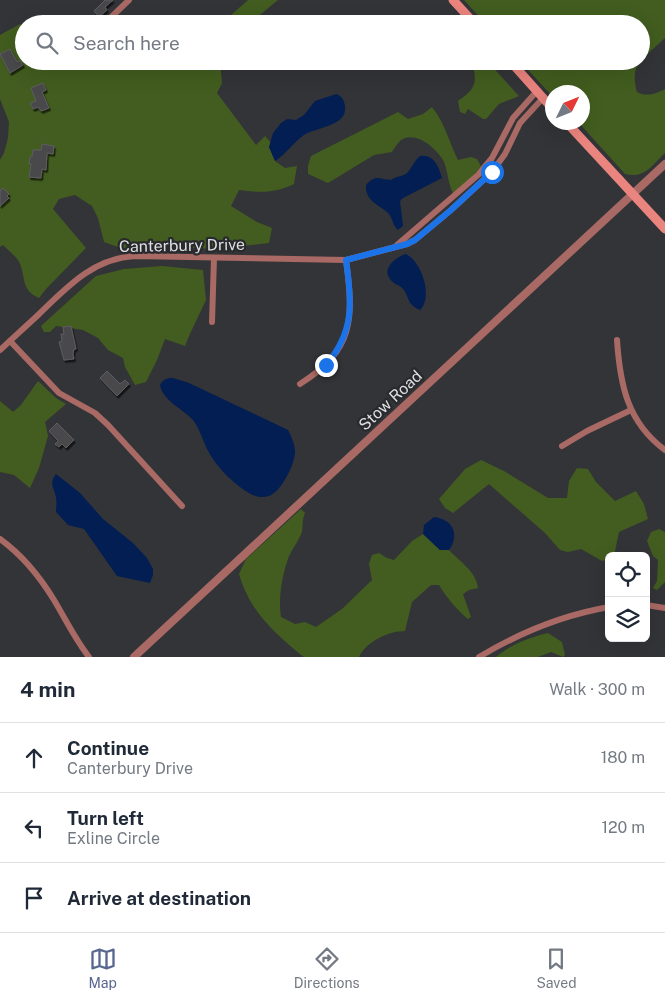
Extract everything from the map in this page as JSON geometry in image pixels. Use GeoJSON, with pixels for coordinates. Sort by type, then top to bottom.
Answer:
{"type":"FeatureCollection","features":[{"type":"Feature","properties":{"kind":"main road"},"geometry":{"type":"LineString","coordinates":[[453,0],[467,15]]}},
{"type":"Feature","properties":{"kind":"main road"},"geometry":{"type":"LineString","coordinates":[[518,70],[545,100]]}},
{"type":"Feature","properties":{"kind":"main road"},"geometry":{"type":"LineString","coordinates":[[573,130],[665,229]]}},
{"type":"Feature","properties":{"kind":"street"},"geometry":{"type":"LineString","coordinates":[[113,15],[129,0]]}},
{"type":"Feature","properties":{"kind":"street","name":"Canterbury Drive"},"geometry":{"type":"LineString","coordinates":[[0,350],[63,291],[85,273],[102,263],[127,257],[346,260],[410,243],[457,204],[484,174],[513,118],[540,94]]}},
{"type":"Feature","properties":{"kind":"street","name":"Stow Road"},"geometry":{"type":"LineString","coordinates":[[134,657],[665,164]]}},
{"type":"Feature","properties":{"kind":"street","name":"Canterbury Drive"},"geometry":{"type":"LineString","coordinates":[[395,246],[484,174]]}},
{"type":"Feature","properties":{"kind":"street"},"geometry":{"type":"LineString","coordinates":[[452,198],[457,204]]}},
{"type":"Feature","properties":{"kind":"street"},"geometry":{"type":"LineString","coordinates":[[426,221],[430,228]]}},
{"type":"Feature","properties":{"kind":"street"},"geometry":{"type":"LineString","coordinates":[[212,322],[214,258]]}},
{"type":"Feature","properties":{"kind":"street"},"geometry":{"type":"LineString","coordinates":[[300,384],[326,365],[344,339],[349,319],[350,302],[346,260]]}},
{"type":"Feature","properties":{"kind":"street"},"geometry":{"type":"LineString","coordinates":[[617,340],[622,385],[631,410],[644,430],[665,450]]}},
{"type":"Feature","properties":{"kind":"street"},"geometry":{"type":"LineString","coordinates":[[10,341],[59,393],[95,413],[108,424],[182,506]]}},
{"type":"Feature","properties":{"kind":"street"},"geometry":{"type":"LineString","coordinates":[[562,446],[587,431],[631,410]]}},
{"type":"Feature","properties":{"kind":"street"},"geometry":{"type":"LineString","coordinates":[[0,539],[15,551],[33,570],[54,600],[76,641],[89,657]]}},
{"type":"Feature","properties":{"kind":"street"},"geometry":{"type":"LineString","coordinates":[[650,606],[665,608]]}},
{"type":"Feature","properties":{"kind":"street"},"geometry":{"type":"LineString","coordinates":[[479,657],[504,642],[533,629],[565,618],[605,608]]}},
{"type":"Feature","properties":{"kind":"green space"},"geometry":{"type":"Polygon","coordinates":[[[248,0],[278,0],[260,15],[231,15],[248,0]]]}},
{"type":"Feature","properties":{"kind":"green space"},"geometry":{"type":"Polygon","coordinates":[[[464,0],[665,0],[665,38],[650,52],[650,15],[478,15],[464,0]]]}},
{"type":"Feature","properties":{"kind":"green space"},"geometry":{"type":"Polygon","coordinates":[[[15,27],[15,70],[221,70],[222,83],[217,93],[256,145],[265,136],[271,143],[269,147],[275,161],[285,168],[297,166],[294,184],[267,192],[239,190],[231,206],[257,222],[272,228],[269,243],[216,249],[175,247],[129,249],[118,247],[104,242],[98,218],[92,206],[75,195],[59,199],[53,209],[86,248],[39,298],[33,294],[26,286],[18,260],[3,245],[0,247],[0,160],[8,138],[9,122],[0,99],[0,35],[15,27]]]}},
{"type":"Feature","properties":{"kind":"green space"},"geometry":{"type":"Polygon","coordinates":[[[474,70],[495,70],[519,96],[499,104],[486,119],[468,109],[465,114],[460,112],[458,101],[471,90],[475,78],[474,70]]]}},
{"type":"Feature","properties":{"kind":"green space"},"geometry":{"type":"Polygon","coordinates":[[[528,70],[636,70],[635,84],[637,92],[651,94],[665,89],[665,153],[643,173],[638,175],[625,174],[585,130],[590,130],[590,85],[545,85],[545,88],[528,70]]]}},
{"type":"Feature","properties":{"kind":"green space"},"geometry":{"type":"Polygon","coordinates":[[[432,107],[444,126],[458,160],[471,157],[477,159],[481,166],[473,176],[453,193],[441,157],[428,144],[411,137],[401,140],[392,152],[374,155],[328,183],[308,174],[311,156],[398,112],[408,119],[423,114],[432,107]]]}},
{"type":"Feature","properties":{"kind":"green space"},"geometry":{"type":"Polygon","coordinates":[[[162,266],[203,270],[206,300],[185,346],[165,339],[146,382],[135,385],[125,367],[123,358],[108,350],[98,338],[83,330],[56,326],[50,332],[44,332],[41,326],[96,276],[124,269],[162,266]]]}},
{"type":"Feature","properties":{"kind":"green space"},"geometry":{"type":"Polygon","coordinates":[[[38,381],[56,398],[66,404],[45,422],[48,436],[39,468],[30,488],[14,475],[0,472],[0,401],[13,412],[21,405],[38,381]]]}},
{"type":"Feature","properties":{"kind":"green space"},"geometry":{"type":"Polygon","coordinates":[[[481,460],[504,471],[548,498],[567,498],[569,481],[577,468],[588,469],[596,482],[615,501],[636,491],[644,504],[648,519],[619,532],[615,552],[605,552],[605,560],[602,561],[581,549],[568,552],[560,550],[545,533],[489,484],[453,513],[445,508],[439,499],[465,469],[481,460]]]}},
{"type":"Feature","properties":{"kind":"green space"},"geometry":{"type":"Polygon","coordinates":[[[301,509],[305,513],[302,532],[289,556],[284,571],[280,594],[281,617],[295,624],[305,622],[316,627],[342,609],[372,580],[369,564],[372,555],[379,553],[394,560],[412,541],[423,534],[440,550],[449,550],[467,567],[477,582],[478,588],[463,594],[471,617],[468,619],[460,611],[439,585],[431,585],[412,602],[405,631],[378,638],[359,657],[304,657],[263,619],[249,599],[239,574],[246,559],[301,509]]]}},
{"type":"Feature","properties":{"kind":"green space"},"geometry":{"type":"Polygon","coordinates":[[[659,529],[665,532],[665,582],[657,590],[653,588],[657,581],[658,560],[653,556],[647,541],[651,532],[659,529]]]}},
{"type":"Feature","properties":{"kind":"green space"},"geometry":{"type":"Polygon","coordinates":[[[548,633],[562,642],[565,655],[563,657],[551,652],[538,657],[496,657],[520,642],[548,633]]]}},
{"type":"Feature","properties":{"kind":"water"},"geometry":{"type":"Polygon","coordinates":[[[336,94],[341,97],[345,104],[345,113],[342,118],[337,122],[304,135],[275,161],[269,147],[273,133],[281,123],[287,119],[296,120],[304,115],[315,101],[336,94]]]}},
{"type":"Feature","properties":{"kind":"water"},"geometry":{"type":"Polygon","coordinates":[[[420,156],[429,157],[435,162],[442,178],[400,201],[403,226],[398,230],[389,214],[370,198],[366,185],[375,178],[391,180],[405,174],[420,156]]]}},
{"type":"Feature","properties":{"kind":"water"},"geometry":{"type":"Polygon","coordinates":[[[405,254],[416,263],[424,279],[426,297],[420,310],[411,304],[404,290],[390,279],[388,274],[389,266],[392,262],[405,254]]]}},
{"type":"Feature","properties":{"kind":"water"},"geometry":{"type":"Polygon","coordinates":[[[173,378],[189,383],[288,430],[293,440],[295,452],[293,463],[286,477],[274,493],[269,496],[256,496],[244,490],[219,467],[211,457],[193,420],[169,400],[162,391],[160,385],[162,381],[173,378]]]}},
{"type":"Feature","properties":{"kind":"water"},"geometry":{"type":"Polygon","coordinates":[[[56,474],[80,493],[103,519],[133,543],[147,558],[153,569],[150,583],[117,576],[84,529],[68,525],[56,512],[56,500],[52,481],[56,474]]]}},
{"type":"Feature","properties":{"kind":"water"},"geometry":{"type":"Polygon","coordinates":[[[434,517],[446,521],[453,529],[454,539],[449,550],[440,550],[423,534],[424,525],[434,517]]]}},
{"type":"Feature","properties":{"kind":"building"},"geometry":{"type":"Polygon","coordinates":[[[105,0],[113,0],[105,7],[107,10],[101,15],[97,15],[94,11],[105,0]]]}},
{"type":"Feature","properties":{"kind":"building"},"geometry":{"type":"Polygon","coordinates":[[[10,49],[15,58],[15,70],[10,73],[0,54],[10,49]]]}},
{"type":"Feature","properties":{"kind":"building"},"geometry":{"type":"Polygon","coordinates":[[[43,83],[46,90],[42,92],[49,108],[41,111],[38,107],[33,109],[30,103],[36,101],[31,88],[43,83]]]}},
{"type":"Feature","properties":{"kind":"building"},"geometry":{"type":"Polygon","coordinates":[[[42,144],[54,146],[53,154],[47,153],[46,170],[42,169],[41,178],[29,177],[30,157],[33,150],[41,150],[42,144]]]}},
{"type":"Feature","properties":{"kind":"building"},"geometry":{"type":"Polygon","coordinates":[[[3,188],[9,194],[7,196],[9,198],[0,206],[0,191],[3,188]]]}},
{"type":"Feature","properties":{"kind":"building"},"geometry":{"type":"Polygon","coordinates":[[[71,326],[76,349],[74,349],[73,354],[74,359],[64,360],[59,342],[62,341],[61,334],[64,334],[63,327],[71,326]]]}},
{"type":"Feature","properties":{"kind":"building"},"geometry":{"type":"Polygon","coordinates":[[[107,371],[120,384],[125,380],[129,384],[117,396],[100,378],[107,371]]]}},
{"type":"Feature","properties":{"kind":"building"},"geometry":{"type":"Polygon","coordinates":[[[57,423],[74,440],[66,448],[62,444],[59,447],[55,444],[58,441],[49,431],[57,423]]]}},
{"type":"Feature","properties":{"kind":"route"},"geometry":{"type":"LineString","coordinates":[[326,365],[344,339],[349,319],[350,302],[346,260],[407,244],[415,240],[492,172]]}}]}
